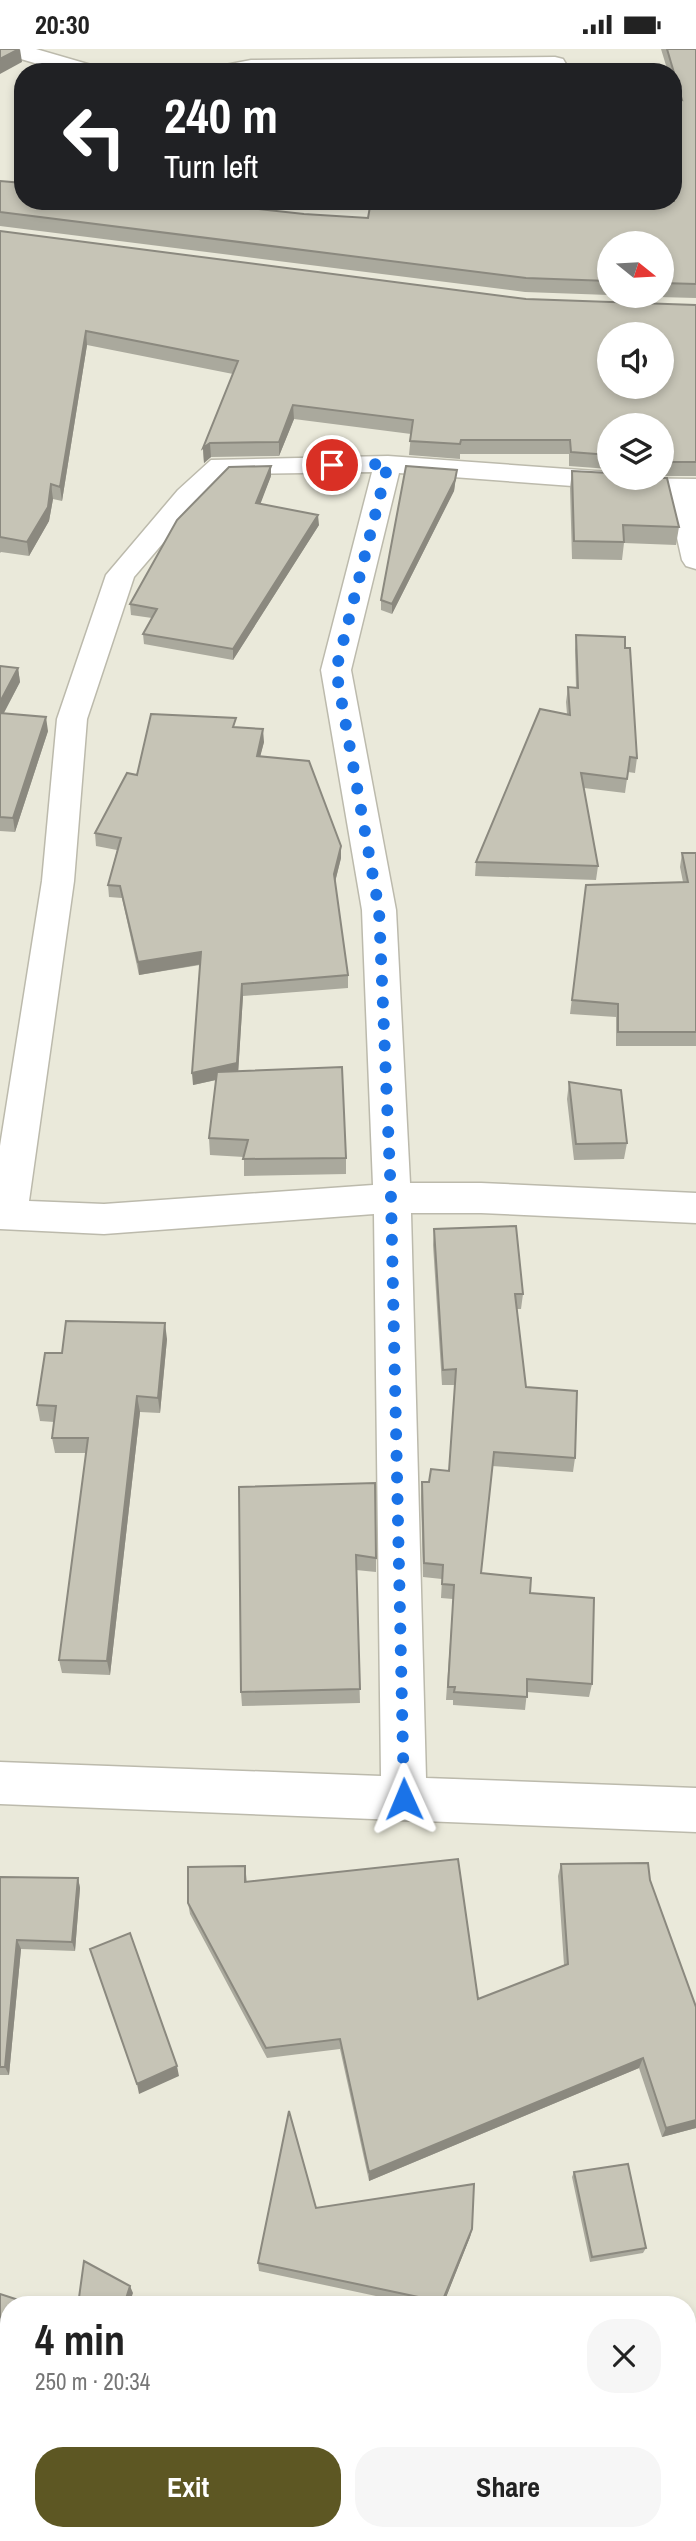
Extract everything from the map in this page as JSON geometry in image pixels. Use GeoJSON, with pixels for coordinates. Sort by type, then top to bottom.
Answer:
{"type":"FeatureCollection","features":[{"type":"Feature","properties":{"kind":"street"},"geometry":{"type":"LineString","coordinates":[[12,49],[59,63]]}},
{"type":"Feature","properties":{"kind":"street"},"geometry":{"type":"LineString","coordinates":[[388,464],[336,670],[379,910],[391,1198],[404,1799]]}},
{"type":"Feature","properties":{"kind":"street"},"geometry":{"type":"LineString","coordinates":[[696,560],[688,488],[388,464],[221,466],[188,496],[120,575],[72,719],[58,881],[4,1214],[104,1219],[391,1198],[481,1198],[696,1208]]}},
{"type":"Feature","properties":{"kind":"street"},"geometry":{"type":"LineString","coordinates":[[0,1783],[696,1810]]}},
{"type":"Feature","properties":{"kind":"building"},"geometry":{"type":"Polygon","coordinates":[[[0,49],[19,49],[0,59],[0,49]]]}},
{"type":"Feature","properties":{"kind":"building"},"geometry":{"type":"Polygon","coordinates":[[[667,49],[696,49],[696,284],[674,283],[674,231],[597,231],[597,281],[526,278],[0,212],[0,181],[14,182],[14,210],[268,210],[368,218],[369,210],[682,210],[682,63],[671,63],[667,49]]]}},
{"type":"Feature","properties":{"kind":"building"},"geometry":{"type":"Polygon","coordinates":[[[0,231],[526,299],[597,302],[597,308],[674,308],[674,304],[696,305],[696,462],[674,462],[674,413],[597,413],[597,454],[571,452],[570,440],[461,440],[460,444],[410,441],[413,420],[293,405],[279,442],[210,443],[203,448],[238,361],[86,331],[60,487],[51,484],[48,507],[27,542],[0,537],[0,231]]]}},
{"type":"Feature","properties":{"kind":"building"},"geometry":{"type":"Polygon","coordinates":[[[271,466],[256,503],[318,515],[233,649],[143,634],[157,609],[130,604],[177,520],[229,467],[271,466]]]}},
{"type":"Feature","properties":{"kind":"building"},"geometry":{"type":"Polygon","coordinates":[[[406,466],[457,470],[455,480],[392,604],[381,600],[406,466]]]}},
{"type":"Feature","properties":{"kind":"building"},"geometry":{"type":"Polygon","coordinates":[[[572,471],[597,472],[597,490],[670,490],[679,527],[623,525],[624,542],[574,541],[572,471]]]}},
{"type":"Feature","properties":{"kind":"building"},"geometry":{"type":"Polygon","coordinates":[[[576,635],[625,637],[625,648],[630,648],[637,758],[630,757],[627,779],[581,773],[598,866],[476,862],[540,709],[570,715],[568,687],[578,688],[576,635]]]}},
{"type":"Feature","properties":{"kind":"building"},"geometry":{"type":"Polygon","coordinates":[[[0,666],[18,668],[0,702],[0,666]]]}},
{"type":"Feature","properties":{"kind":"building"},"geometry":{"type":"Polygon","coordinates":[[[0,713],[46,717],[13,818],[0,817],[0,713]]]}},
{"type":"Feature","properties":{"kind":"building"},"geometry":{"type":"Polygon","coordinates":[[[151,714],[236,718],[233,727],[263,729],[257,756],[309,761],[341,846],[334,874],[348,975],[242,984],[237,1063],[192,1073],[201,952],[138,962],[120,886],[108,885],[121,838],[95,833],[127,773],[137,775],[151,714]]]}},
{"type":"Feature","properties":{"kind":"building"},"geometry":{"type":"Polygon","coordinates":[[[682,853],[696,853],[696,1032],[618,1032],[618,1004],[572,1000],[586,885],[688,882],[682,853]]]}},
{"type":"Feature","properties":{"kind":"building"},"geometry":{"type":"Polygon","coordinates":[[[342,1067],[346,1158],[243,1159],[248,1140],[209,1138],[217,1072],[342,1067]]]}},
{"type":"Feature","properties":{"kind":"building"},"geometry":{"type":"Polygon","coordinates":[[[569,1082],[621,1090],[627,1143],[576,1144],[569,1082]]]}},
{"type":"Feature","properties":{"kind":"building"},"geometry":{"type":"Polygon","coordinates":[[[516,1226],[523,1294],[515,1294],[526,1387],[577,1391],[575,1458],[494,1452],[481,1573],[531,1578],[530,1593],[594,1598],[592,1684],[527,1679],[527,1697],[454,1692],[455,1687],[448,1687],[454,1585],[442,1584],[443,1565],[424,1563],[422,1482],[429,1482],[431,1469],[449,1471],[456,1369],[443,1370],[434,1229],[516,1226]]]}},
{"type":"Feature","properties":{"kind":"building"},"geometry":{"type":"Polygon","coordinates":[[[66,1321],[165,1323],[158,1398],[137,1396],[107,1661],[59,1660],[88,1438],[52,1438],[56,1406],[37,1405],[45,1353],[62,1353],[66,1321]]]}},
{"type":"Feature","properties":{"kind":"building"},"geometry":{"type":"Polygon","coordinates":[[[375,1483],[376,1558],[356,1555],[360,1689],[241,1692],[239,1487],[375,1483]]]}},
{"type":"Feature","properties":{"kind":"building"},"geometry":{"type":"Polygon","coordinates":[[[458,1859],[478,1999],[568,1964],[561,1864],[648,1863],[650,1880],[696,2007],[696,2120],[666,2128],[643,2058],[369,2172],[340,2039],[266,2048],[188,1903],[188,1867],[245,1866],[245,1882],[458,1859]]]}},
{"type":"Feature","properties":{"kind":"building"},"geometry":{"type":"Polygon","coordinates":[[[0,1877],[78,1878],[72,1942],[17,1940],[5,2067],[0,2067],[0,1877]]]}},
{"type":"Feature","properties":{"kind":"building"},"geometry":{"type":"Polygon","coordinates":[[[130,1933],[177,2066],[137,2084],[90,1949],[130,1933]]]}},
{"type":"Feature","properties":{"kind":"building"},"geometry":{"type":"Polygon","coordinates":[[[289,2111],[316,2208],[474,2184],[472,2229],[444,2296],[414,2296],[258,2263],[289,2111]]]}},
{"type":"Feature","properties":{"kind":"building"},"geometry":{"type":"Polygon","coordinates":[[[628,2164],[646,2248],[592,2257],[574,2172],[628,2164]]]}},
{"type":"Feature","properties":{"kind":"building"},"geometry":{"type":"Polygon","coordinates":[[[84,2261],[130,2286],[127,2296],[79,2296],[84,2261]]]}},
{"type":"Feature","properties":{"kind":"route"},"geometry":{"type":"LineString","coordinates":[[332,465],[388,464],[336,670],[379,910],[391,1198],[404,1799]]}}]}
